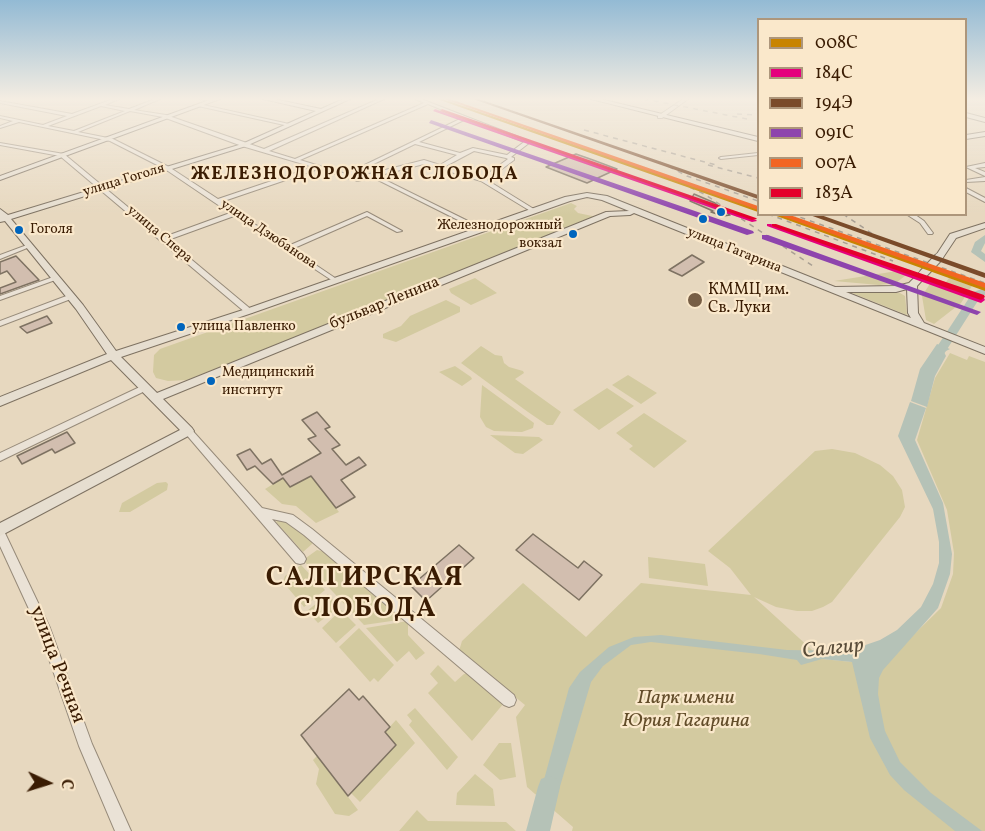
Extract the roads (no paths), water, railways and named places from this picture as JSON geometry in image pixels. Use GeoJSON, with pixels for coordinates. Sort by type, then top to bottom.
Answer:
{"type":"FeatureCollection","features":[{"type":"Feature","properties":{"kind":"main road"},"geometry":{"type":"LineString","coordinates":[[0,178],[112,138]]}},
{"type":"Feature","properties":{"kind":"main road","name":"улица Гоголя"},"geometry":{"type":"LineString","coordinates":[[2,217],[244,145],[260,138]]}},
{"type":"Feature","properties":{"kind":"main road","name":"улица Гагарина"},"geometry":{"type":"LineString","coordinates":[[534,211],[582,196],[604,198],[920,326],[933,334]]}},
{"type":"Feature","properties":{"kind":"main road"},"geometry":{"type":"LineString","coordinates":[[0,402],[93,362],[249,311],[534,211]]}},
{"type":"Feature","properties":{"kind":"main road","name":"улица Гагарина"},"geometry":{"type":"LineString","coordinates":[[616,212],[629,212],[807,286],[933,334]]}},
{"type":"Feature","properties":{"kind":"main road","name":"бульвар Ленина"},"geometry":{"type":"LineString","coordinates":[[155,398],[616,212]]}},
{"type":"Feature","properties":{"kind":"main road"},"geometry":{"type":"LineString","coordinates":[[0,532],[188,431],[114,356],[72,297],[2,217]]}},
{"type":"Feature","properties":{"kind":"main road"},"geometry":{"type":"LineString","coordinates":[[807,286],[829,289],[889,290],[912,285],[939,257],[953,236],[985,225]]}},
{"type":"Feature","properties":{"kind":"main road"},"geometry":{"type":"LineString","coordinates":[[912,285],[911,303],[920,326]]}},
{"type":"Feature","properties":{"kind":"main road"},"geometry":{"type":"LineString","coordinates":[[933,334],[985,351]]}},
{"type":"Feature","properties":{"kind":"main road"},"geometry":{"type":"LineString","coordinates":[[964,345],[985,356]]}},
{"type":"Feature","properties":{"kind":"street","name":"улица Дзюбанова"},"geometry":{"type":"LineString","coordinates":[[103,138],[167,168],[336,281]]}},
{"type":"Feature","properties":{"kind":"street"},"geometry":{"type":"LineString","coordinates":[[224,138],[361,179],[419,162],[483,180],[534,211]]}},
{"type":"Feature","properties":{"kind":"street"},"geometry":{"type":"LineString","coordinates":[[264,151],[294,138]]}},
{"type":"Feature","properties":{"kind":"street"},"geometry":{"type":"LineString","coordinates":[[296,160],[347,138]]}},
{"type":"Feature","properties":{"kind":"street"},"geometry":{"type":"LineString","coordinates":[[347,175],[427,138]]}},
{"type":"Feature","properties":{"kind":"street"},"geometry":{"type":"LineString","coordinates":[[508,158],[527,142],[515,138]]}},
{"type":"Feature","properties":{"kind":"street"},"geometry":{"type":"LineString","coordinates":[[417,143],[461,155]]}},
{"type":"Feature","properties":{"kind":"street","name":"улица Спера"},"geometry":{"type":"LineString","coordinates":[[0,144],[62,155],[249,311]]}},
{"type":"Feature","properties":{"kind":"street"},"geometry":{"type":"LineString","coordinates":[[440,167],[473,149],[512,159],[483,180]]}},
{"type":"Feature","properties":{"kind":"street"},"geometry":{"type":"LineString","coordinates":[[721,159],[757,154]]}},
{"type":"Feature","properties":{"kind":"street"},"geometry":{"type":"LineString","coordinates":[[985,165],[969,167],[985,176]]}},
{"type":"Feature","properties":{"kind":"street"},"geometry":{"type":"LineString","coordinates":[[218,201],[319,166]]}},
{"type":"Feature","properties":{"kind":"street"},"geometry":{"type":"LineString","coordinates":[[374,176],[483,230]]}},
{"type":"Feature","properties":{"kind":"street"},"geometry":{"type":"LineString","coordinates":[[967,181],[985,176]]}},
{"type":"Feature","properties":{"kind":"street"},"geometry":{"type":"LineString","coordinates":[[967,191],[985,200]]}},
{"type":"Feature","properties":{"kind":"street"},"geometry":{"type":"LineString","coordinates":[[164,239],[236,213]]}},
{"type":"Feature","properties":{"kind":"street"},"geometry":{"type":"LineString","coordinates":[[288,248],[367,214],[399,231]]}},
{"type":"Feature","properties":{"kind":"street"},"geometry":{"type":"LineString","coordinates":[[912,216],[922,222],[930,233]]}},
{"type":"Feature","properties":{"kind":"street"},"geometry":{"type":"LineString","coordinates":[[0,257],[29,246]]}},
{"type":"Feature","properties":{"kind":"street"},"geometry":{"type":"LineString","coordinates":[[0,298],[56,278]]}},
{"type":"Feature","properties":{"kind":"street"},"geometry":{"type":"LineString","coordinates":[[0,324],[72,297]]}},
{"type":"Feature","properties":{"kind":"street"},"geometry":{"type":"LineString","coordinates":[[0,457],[144,388]]}},
{"type":"Feature","properties":{"kind":"street"},"geometry":{"type":"LineString","coordinates":[[188,431],[300,559]]}},
{"type":"Feature","properties":{"kind":"street"},"geometry":{"type":"LineString","coordinates":[[259,512],[289,518],[308,532],[508,700]]}},
{"type":"Feature","properties":{"kind":"street","name":"улица Речная"},"geometry":{"type":"LineString","coordinates":[[0,532],[46,632],[86,746],[123,831]]}},
{"type":"Feature","properties":{"kind":"waterway","name":"Салгир"},"geometry":{"type":"LineString","coordinates":[[985,238],[978,244],[976,252],[985,259]]}},
{"type":"Feature","properties":{"kind":"waterway","name":"Салгир"},"geometry":{"type":"LineString","coordinates":[[933,362],[977,294],[985,291]]}},
{"type":"Feature","properties":{"kind":"waterway","name":"Салгир"},"geometry":{"type":"LineString","coordinates":[[538,831],[549,787]]}},
{"type":"Feature","properties":{"kind":"railway"},"geometry":{"type":"LineString","coordinates":[[613,138],[716,165]]}},
{"type":"Feature","properties":{"kind":"railway"},"geometry":{"type":"LineString","coordinates":[[660,162],[687,176],[757,201]]}},
{"type":"Feature","properties":{"kind":"railway"},"geometry":{"type":"LineString","coordinates":[[708,165],[757,178]]}},
{"type":"Feature","properties":{"kind":"railway"},"geometry":{"type":"LineString","coordinates":[[681,183],[704,194],[816,268]]}},
{"type":"Feature","properties":{"kind":"railway"},"geometry":{"type":"LineString","coordinates":[[773,216],[893,261]]}},
{"type":"Feature","properties":{"kind":"railway"},"geometry":{"type":"LineString","coordinates":[[797,216],[985,283]]}},
{"type":"Feature","properties":{"kind":"railway"},"geometry":{"type":"LineString","coordinates":[[846,216],[883,241]]}},
{"type":"Feature","properties":{"kind":"place","name":"Гоголя"},"geometry":{"type":"Point","coordinates":[19,230]}},
{"type":"Feature","properties":{"kind":"place","name":"Железнодорожный вокзал"},"geometry":{"type":"Point","coordinates":[573,234]}},
{"type":"Feature","properties":{"kind":"place","name":"КММЦ им. Св. Луки"},"geometry":{"type":"Point","coordinates":[695,300]}},
{"type":"Feature","properties":{"kind":"place","name":"улица Павленко"},"geometry":{"type":"Point","coordinates":[181,327]}},
{"type":"Feature","properties":{"kind":"place","name":"Медицинский институт"},"geometry":{"type":"Point","coordinates":[211,381]}},
{"type":"Feature","properties":{"kind":"district","name":"ЖЕЛЕЗНОДОРОЖНАЯ СЛОБОДА"},"geometry":{"type":"Point","coordinates":[355,176]}},
{"type":"Feature","properties":{"kind":"district","name":"САЛГИРСКАЯ СЛОБОДА"},"geometry":{"type":"Point","coordinates":[365,596]}},
{"type":"Feature","properties":{"kind":"park label","name":"Парк имени Юрия Гагарина"},"geometry":{"type":"Point","coordinates":[686,710]}}]}
